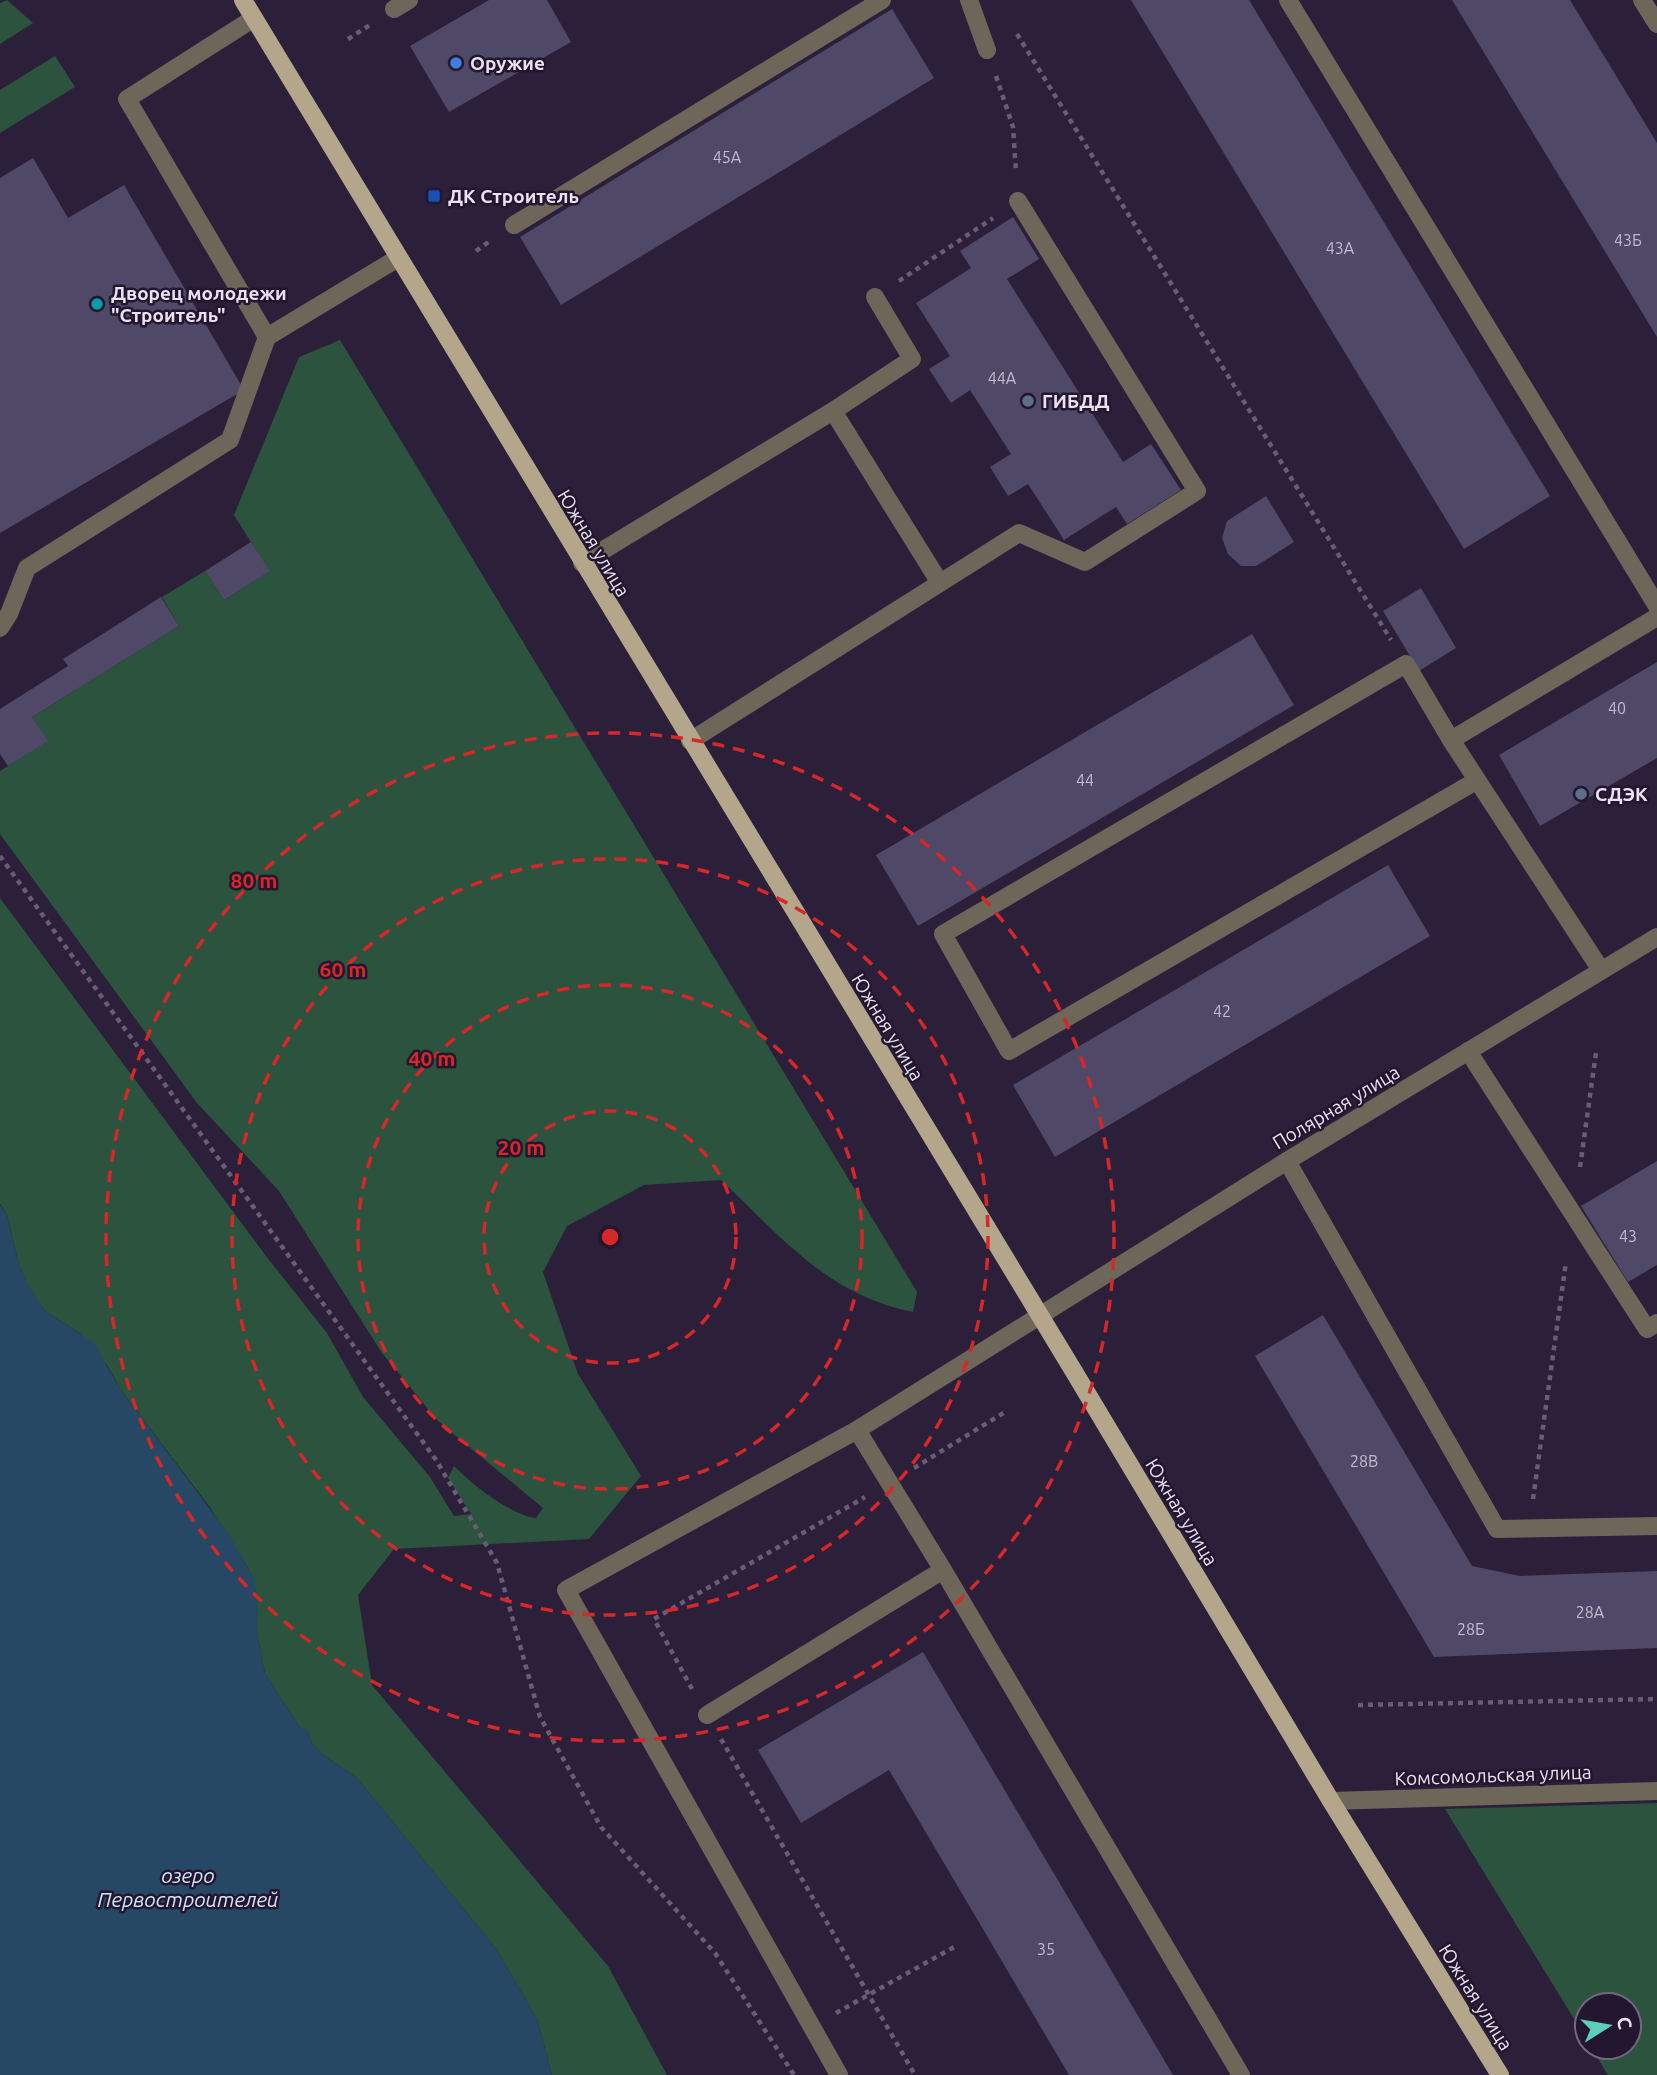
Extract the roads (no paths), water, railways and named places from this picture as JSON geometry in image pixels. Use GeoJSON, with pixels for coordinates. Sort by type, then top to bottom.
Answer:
{"type":"FeatureCollection","features":[{"type":"Feature","properties":{"kind":"main road","name":"Южная улица"},"geometry":{"type":"LineString","coordinates":[[243,0],[1331,1801],[1500,2075]]}},
{"type":"Feature","properties":{"kind":"street"},"geometry":{"type":"LineString","coordinates":[[514,225],[883,0]]}},
{"type":"Feature","properties":{"kind":"street"},"geometry":{"type":"LineString","coordinates":[[969,0],[987,50]]}},
{"type":"Feature","properties":{"kind":"street"},"geometry":{"type":"LineString","coordinates":[[1287,0],[1657,606]]}},
{"type":"Feature","properties":{"kind":"street"},"geometry":{"type":"LineString","coordinates":[[1643,0],[1657,24]]}},
{"type":"Feature","properties":{"kind":"street"},"geometry":{"type":"LineString","coordinates":[[254,18],[127,99],[267,337]]}},
{"type":"Feature","properties":{"kind":"street"},"geometry":{"type":"LineString","coordinates":[[690,741],[1020,533],[1085,562],[1197,491],[1018,201]]}},
{"type":"Feature","properties":{"kind":"street"},"geometry":{"type":"LineString","coordinates":[[0,628],[9,614],[27,568],[230,440],[267,337],[398,258]]}},
{"type":"Feature","properties":{"kind":"street"},"geometry":{"type":"LineString","coordinates":[[582,563],[832,411],[912,359],[875,298]]}},
{"type":"Feature","properties":{"kind":"street"},"geometry":{"type":"LineString","coordinates":[[832,411],[940,583]]}},
{"type":"Feature","properties":{"kind":"street"},"geometry":{"type":"LineString","coordinates":[[1451,740],[1657,617]]}},
{"type":"Feature","properties":{"kind":"street"},"geometry":{"type":"LineString","coordinates":[[1476,781],[1009,1051],[943,934],[1406,664],[1476,781],[1601,970]]}},
{"type":"Feature","properties":{"kind":"street","name":"Полярная улица"},"geometry":{"type":"LineString","coordinates":[[839,2075],[566,1590],[857,1430],[1287,1161],[1657,937]]}},
{"type":"Feature","properties":{"kind":"street"},"geometry":{"type":"LineString","coordinates":[[1468,1051],[1647,1329],[1657,1323]]}},
{"type":"Feature","properties":{"kind":"street"},"geometry":{"type":"LineString","coordinates":[[1287,1161],[1497,1529],[1657,1526]]}},
{"type":"Feature","properties":{"kind":"street"},"geometry":{"type":"LineString","coordinates":[[857,1430],[891,1482],[1241,2075]]}},
{"type":"Feature","properties":{"kind":"street"},"geometry":{"type":"LineString","coordinates":[[707,1715],[943,1570]]}},
{"type":"Feature","properties":{"kind":"street","name":"Комсомольская улица"},"geometry":{"type":"LineString","coordinates":[[1331,1801],[1657,1791]]}},
{"type":"Feature","properties":{"kind":"water","name":"озеро Первостроителей"},"geometry":{"type":"Polygon","coordinates":[[[0,1205],[7,1215],[19,1265],[45,1311],[93,1342],[121,1390],[228,1533],[254,1579],[258,1606],[257,1633],[265,1674],[301,1729],[307,1730],[312,1743],[322,1754],[357,1778],[497,1950],[537,2019],[552,2075],[0,2075],[0,1205]]]}},
{"type":"Feature","properties":{"kind":"place","name":"Оружие"},"geometry":{"type":"Point","coordinates":[456,63]}},
{"type":"Feature","properties":{"kind":"place","name":"ДК Строитель"},"geometry":{"type":"Point","coordinates":[434,196]}},
{"type":"Feature","properties":{"kind":"place","name":"Дворец молодежи \"Строитель\""},"geometry":{"type":"Point","coordinates":[97,304]}},
{"type":"Feature","properties":{"kind":"place","name":"ГИБДД"},"geometry":{"type":"Point","coordinates":[1028,401]}},
{"type":"Feature","properties":{"kind":"place","name":"СДЭК"},"geometry":{"type":"Point","coordinates":[1581,794]}}]}
